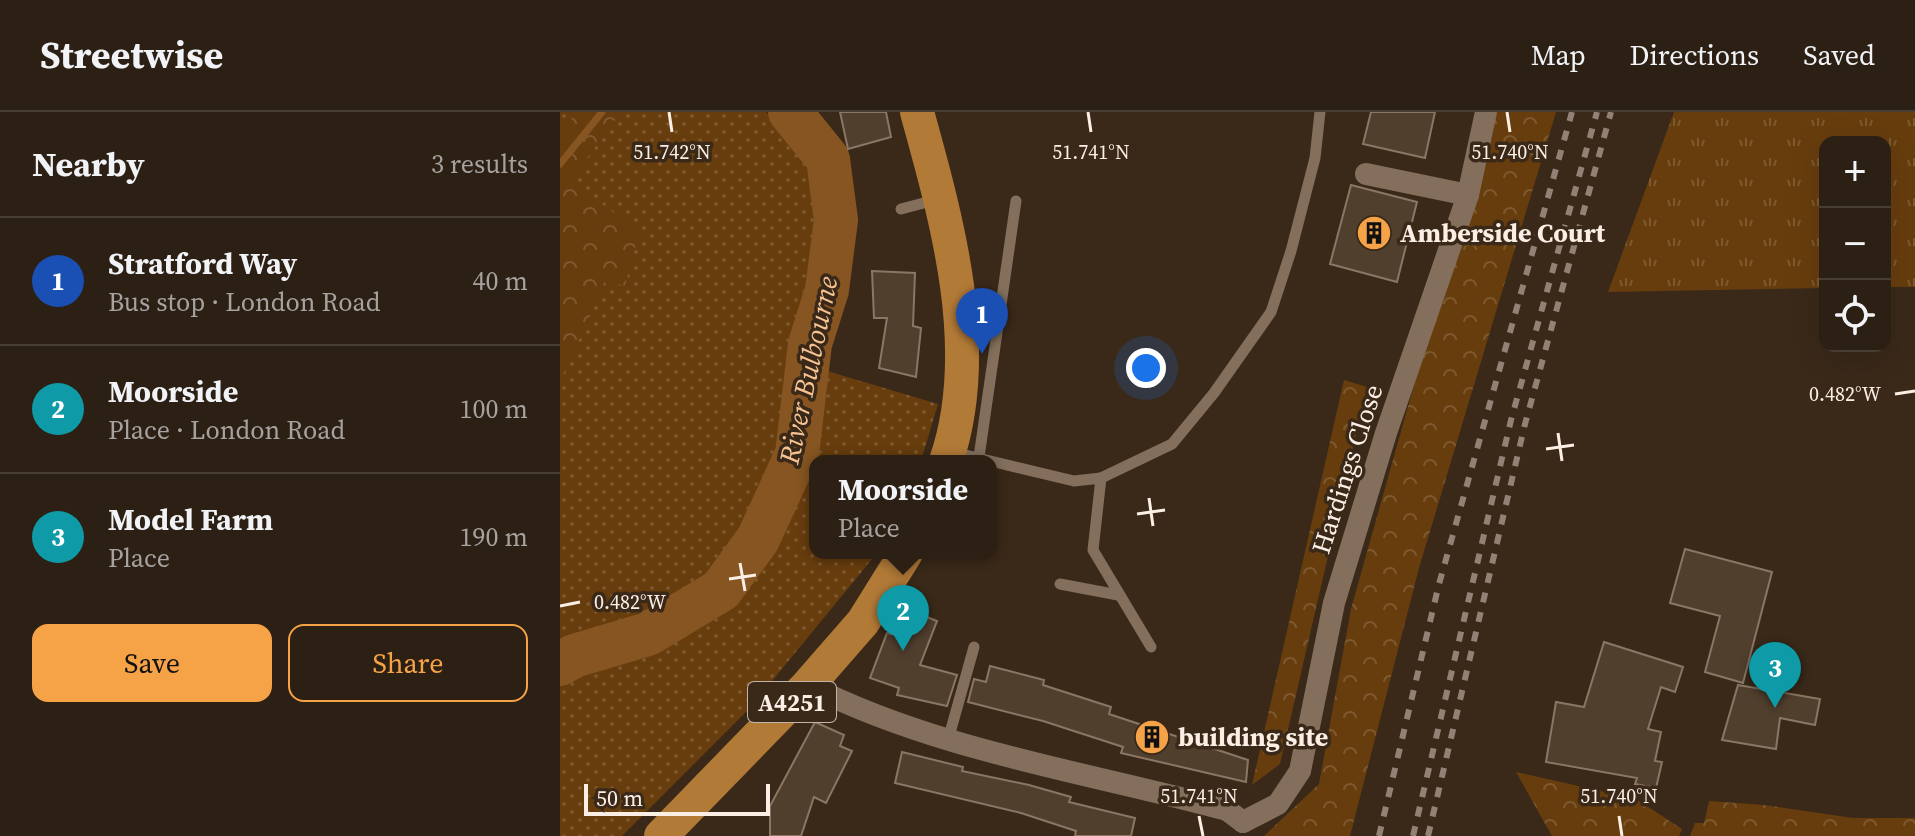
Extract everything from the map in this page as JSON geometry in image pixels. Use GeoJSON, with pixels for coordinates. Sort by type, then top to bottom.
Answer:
{"type":"FeatureCollection","features":[{"type":"Feature","properties":{"kind":"main road"},"geometry":{"type":"LineString","coordinates":[[917,112],[941,199],[958,296],[961,370],[958,455]]}},
{"type":"Feature","properties":{"kind":"main road","name":"A4251"},"geometry":{"type":"LineString","coordinates":[[661,836],[808,685],[863,622],[902,559]]}},
{"type":"Feature","properties":{"kind":"street","name":"Hardings Close"},"geometry":{"type":"LineString","coordinates":[[1243,829],[1278,804],[1300,771],[1334,603],[1386,433],[1468,195],[1486,112]]}},
{"type":"Feature","properties":{"kind":"street"},"geometry":{"type":"LineString","coordinates":[[1366,174],[1468,195]]}},
{"type":"Feature","properties":{"kind":"street"},"geometry":{"type":"LineString","coordinates":[[808,685],[846,704],[948,740],[1227,810],[1243,829]]}},
{"type":"Feature","properties":{"kind":"lane"},"geometry":{"type":"LineString","coordinates":[[997,464],[1074,481],[1101,478],[1172,444],[1214,393],[1271,312],[1291,251],[1315,158],[1320,112]]}},
{"type":"Feature","properties":{"kind":"lane"},"geometry":{"type":"LineString","coordinates":[[901,209],[941,199]]}},
{"type":"Feature","properties":{"kind":"lane"},"geometry":{"type":"LineString","coordinates":[[958,455],[1016,201]]}},
{"type":"Feature","properties":{"kind":"lane"},"geometry":{"type":"LineString","coordinates":[[1101,478],[1093,550],[1151,647]]}},
{"type":"Feature","properties":{"kind":"lane"},"geometry":{"type":"LineString","coordinates":[[1060,584],[1118,595]]}},
{"type":"Feature","properties":{"kind":"lane"},"geometry":{"type":"LineString","coordinates":[[948,740],[974,647]]}},
{"type":"Feature","properties":{"kind":"green space"},"geometry":{"type":"Polygon","coordinates":[[[560,112],[766,112],[803,152],[821,229],[790,360],[938,404],[923,455],[809,455],[809,559],[872,559],[750,708],[622,836],[560,836],[560,112]]]}},
{"type":"Feature","properties":{"kind":"green space"},"geometry":{"type":"Polygon","coordinates":[[[576,112],[621,112],[570,181],[639,231],[625,286],[605,281],[560,382],[560,135],[576,112]]]}},
{"type":"Feature","properties":{"kind":"green space"},"geometry":{"type":"Polygon","coordinates":[[[1491,112],[1556,112],[1419,568],[1350,836],[1264,836],[1319,784],[1351,609],[1491,112]]]}},
{"type":"Feature","properties":{"kind":"green space"},"geometry":{"type":"Polygon","coordinates":[[[1674,112],[1915,112],[1915,287],[1891,287],[1891,136],[1819,136],[1819,288],[1608,292],[1674,112]]]}},
{"type":"Feature","properties":{"kind":"green space"},"geometry":{"type":"Polygon","coordinates":[[[1344,380],[1367,387],[1280,764],[1252,785],[1344,380]]]}},
{"type":"Feature","properties":{"kind":"green space"},"geometry":{"type":"Polygon","coordinates":[[[1516,772],[1636,799],[1682,829],[1679,836],[1552,836],[1516,772]]]}},
{"type":"Feature","properties":{"kind":"green space"},"geometry":{"type":"Polygon","coordinates":[[[1709,801],[1764,805],[1853,818],[1915,818],[1915,836],[1690,836],[1695,823],[1704,823],[1709,801]]]}},
{"type":"Feature","properties":{"kind":"building"},"geometry":{"type":"Polygon","coordinates":[[[840,112],[886,112],[891,137],[848,149],[840,112]]]}},
{"type":"Feature","properties":{"kind":"building"},"geometry":{"type":"Polygon","coordinates":[[[1371,112],[1435,112],[1425,158],[1363,144],[1371,112]]]}},
{"type":"Feature","properties":{"kind":"building","name":"Amberside Court"},"geometry":{"type":"Polygon","coordinates":[[[1351,185],[1417,202],[1397,282],[1330,264],[1351,185]]]}},
{"type":"Feature","properties":{"kind":"building"},"geometry":{"type":"Polygon","coordinates":[[[872,271],[915,273],[913,326],[921,328],[916,377],[879,368],[887,318],[874,318],[872,271]]]}},
{"type":"Feature","properties":{"kind":"building"},"geometry":{"type":"Polygon","coordinates":[[[1685,549],[1772,572],[1743,683],[1705,672],[1720,616],[1670,603],[1685,549]]]}},
{"type":"Feature","properties":{"kind":"building"},"geometry":{"type":"Polygon","coordinates":[[[907,609],[937,621],[920,665],[957,675],[947,706],[897,695],[899,688],[870,678],[887,633],[899,636],[907,609]]]}},
{"type":"Feature","properties":{"kind":"building"},"geometry":{"type":"Polygon","coordinates":[[[1604,642],[1683,667],[1675,692],[1661,687],[1648,729],[1661,732],[1655,761],[1662,762],[1656,788],[1635,784],[1637,778],[1546,762],[1556,702],[1584,707],[1604,642]]]}},
{"type":"Feature","properties":{"kind":"building"},"geometry":{"type":"Polygon","coordinates":[[[990,666],[1044,680],[1043,685],[1111,707],[1109,714],[1248,760],[1246,782],[1121,753],[1123,747],[1043,721],[968,702],[974,679],[986,682],[990,666]]]}},
{"type":"Feature","properties":{"kind":"building"},"geometry":{"type":"Polygon","coordinates":[[[1738,685],[1820,699],[1815,725],[1780,718],[1776,749],[1722,740],[1738,685]]]}},
{"type":"Feature","properties":{"kind":"building"},"geometry":{"type":"Polygon","coordinates":[[[815,722],[844,735],[840,746],[852,751],[826,803],[814,797],[801,836],[770,836],[770,806],[815,722]]]}},
{"type":"Feature","properties":{"kind":"building"},"geometry":{"type":"Polygon","coordinates":[[[902,752],[963,767],[962,771],[1029,785],[1071,797],[1069,802],[1135,818],[1131,836],[1075,836],[1076,831],[1021,813],[895,783],[902,752]]]}},
{"type":"Feature","properties":{"kind":"waterway"},"geometry":{"type":"LineString","coordinates":[[560,164],[602,112]]}},
{"type":"Feature","properties":{"kind":"waterway","name":"River Bulbourne"},"geometry":{"type":"LineString","coordinates":[[560,664],[574,656],[648,634],[721,590],[758,539],[797,454],[810,344],[827,290],[836,220],[828,159],[790,112]]}},
{"type":"Feature","properties":{"kind":"railway"},"geometry":{"type":"LineString","coordinates":[[1379,836],[1439,584],[1572,112]]}},
{"type":"Feature","properties":{"kind":"railway"},"geometry":{"type":"LineString","coordinates":[[1413,836],[1511,420],[1597,112]]}},
{"type":"Feature","properties":{"kind":"railway"},"geometry":{"type":"LineString","coordinates":[[1428,836],[1525,424],[1611,112]]}},
{"type":"Feature","properties":{"kind":"place","name":"Amberside Court"},"geometry":{"type":"Point","coordinates":[1374,233]}},
{"type":"Feature","properties":{"kind":"place","name":"Stratford Way"},"geometry":{"type":"Point","coordinates":[982,354]}},
{"type":"Feature","properties":{"kind":"place","name":"Moorside"},"geometry":{"type":"Point","coordinates":[903,651]}},
{"type":"Feature","properties":{"kind":"place","name":"Model Farm"},"geometry":{"type":"Point","coordinates":[1775,708]}},
{"type":"Feature","properties":{"kind":"place","name":"building site"},"geometry":{"type":"Point","coordinates":[1152,737]}}]}
